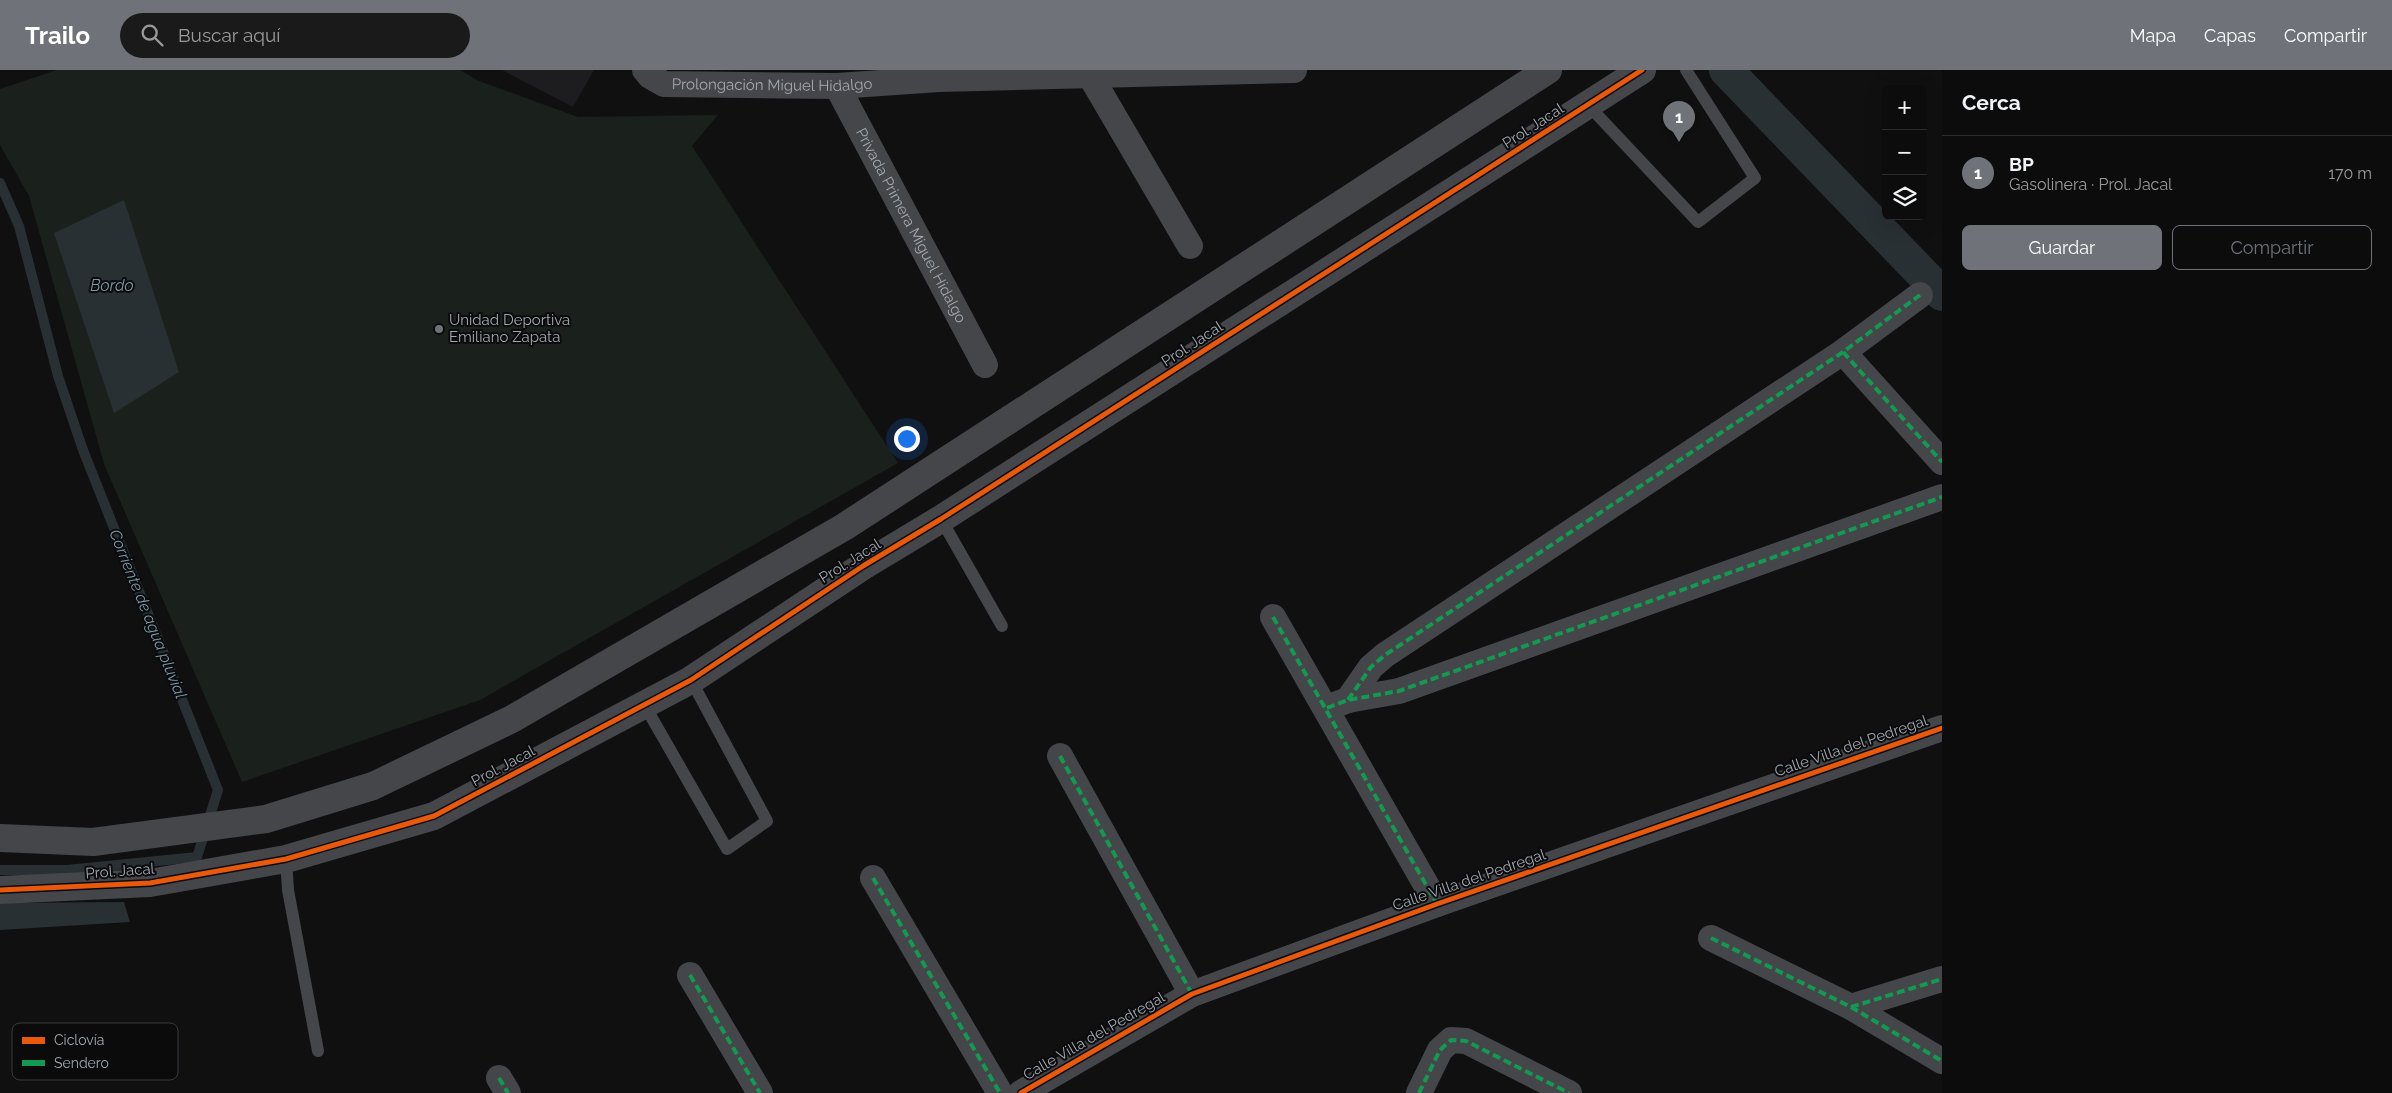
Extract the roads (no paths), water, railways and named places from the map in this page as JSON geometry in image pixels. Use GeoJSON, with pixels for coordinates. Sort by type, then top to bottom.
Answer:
{"type":"FeatureCollection","features":[{"type":"Feature","properties":{"kind":"street","name":"Prolongación Miguel Hidalgo"},"geometry":{"type":"LineString","coordinates":[[646,70],[650,76],[664,84],[837,86],[943,75],[1091,76],[1294,70]]}},
{"type":"Feature","properties":{"kind":"street","name":"Prol. Jacal"},"geometry":{"type":"LineString","coordinates":[[0,838],[93,842],[256,820],[374,786],[512,719],[844,527],[1548,70]]}},
{"type":"Feature","properties":{"kind":"street","name":"Prol. Jacal"},"geometry":{"type":"LineString","coordinates":[[0,890],[150,883],[286,859],[434,816],[691,680],[863,566],[941,519],[1642,70]]}},
{"type":"Feature","properties":{"kind":"street"},"geometry":{"type":"LineString","coordinates":[[1091,76],[1190,246]]}},
{"type":"Feature","properties":{"kind":"street","name":"Privada Primera Miguel Hidalgo"},"geometry":{"type":"LineString","coordinates":[[837,86],[985,365]]}},
{"type":"Feature","properties":{"kind":"street"},"geometry":{"type":"LineString","coordinates":[[1337,704],[1371,667],[1385,655],[1843,352],[1920,296]]}},
{"type":"Feature","properties":{"kind":"street"},"geometry":{"type":"LineString","coordinates":[[1843,352],[1942,462]]}},
{"type":"Feature","properties":{"kind":"street"},"geometry":{"type":"LineString","coordinates":[[1337,704],[1399,691],[1942,497]]}},
{"type":"Feature","properties":{"kind":"street"},"geometry":{"type":"LineString","coordinates":[[844,527],[863,566]]}},
{"type":"Feature","properties":{"kind":"street"},"geometry":{"type":"LineString","coordinates":[[1273,617],[1337,704],[1437,904]]}},
{"type":"Feature","properties":{"kind":"street","name":"Calle Villa del Pedregal"},"geometry":{"type":"LineString","coordinates":[[1021,1093],[1192,994],[1437,904],[1942,728]]}},
{"type":"Feature","properties":{"kind":"street"},"geometry":{"type":"LineString","coordinates":[[1060,756],[1192,994]]}},
{"type":"Feature","properties":{"kind":"street"},"geometry":{"type":"LineString","coordinates":[[873,878],[1000,1093]]}},
{"type":"Feature","properties":{"kind":"street"},"geometry":{"type":"LineString","coordinates":[[1711,938],[1851,1007],[1942,1061]]}},
{"type":"Feature","properties":{"kind":"street"},"geometry":{"type":"LineString","coordinates":[[690,975],[760,1093]]}},
{"type":"Feature","properties":{"kind":"street"},"geometry":{"type":"LineString","coordinates":[[1851,1007],[1942,979]]}},
{"type":"Feature","properties":{"kind":"street"},"geometry":{"type":"LineString","coordinates":[[1419,1093],[1440,1050],[1451,1040],[1466,1041],[1569,1093]]}},
{"type":"Feature","properties":{"kind":"lane"},"geometry":{"type":"LineString","coordinates":[[1588,105],[1698,222],[1755,178],[1686,70]]}},
{"type":"Feature","properties":{"kind":"lane"},"geometry":{"type":"LineString","coordinates":[[941,519],[1002,626]]}},
{"type":"Feature","properties":{"kind":"lane"},"geometry":{"type":"LineString","coordinates":[[645,706],[727,849],[767,821],[691,680]]}},
{"type":"Feature","properties":{"kind":"lane"},"geometry":{"type":"LineString","coordinates":[[286,859],[288,890],[318,1051]]}},
{"type":"Feature","properties":{"kind":"water","name":"Bordo"},"geometry":{"type":"Polygon","coordinates":[[[124,200],[179,372],[114,413],[54,233],[124,200]]]}},
{"type":"Feature","properties":{"kind":"water"},"geometry":{"type":"Polygon","coordinates":[[[124,902],[130,922],[0,930],[0,903],[124,902]]]}},
{"type":"Feature","properties":{"kind":"waterway"},"geometry":{"type":"LineString","coordinates":[[1726,70],[1942,294]]}},
{"type":"Feature","properties":{"kind":"waterway","name":"Corriente de agua pluvial"},"geometry":{"type":"LineString","coordinates":[[0,183],[19,226],[58,376],[83,450],[218,790],[197,857],[67,870],[0,870]]}},
{"type":"Feature","properties":{"kind":"place","name":"BP"},"geometry":{"type":"Point","coordinates":[1679,142]}},
{"type":"Feature","properties":{"kind":"place","name":"Unidad Deportiva Emiliano Zapata"},"geometry":{"type":"Point","coordinates":[439,329]}}]}
